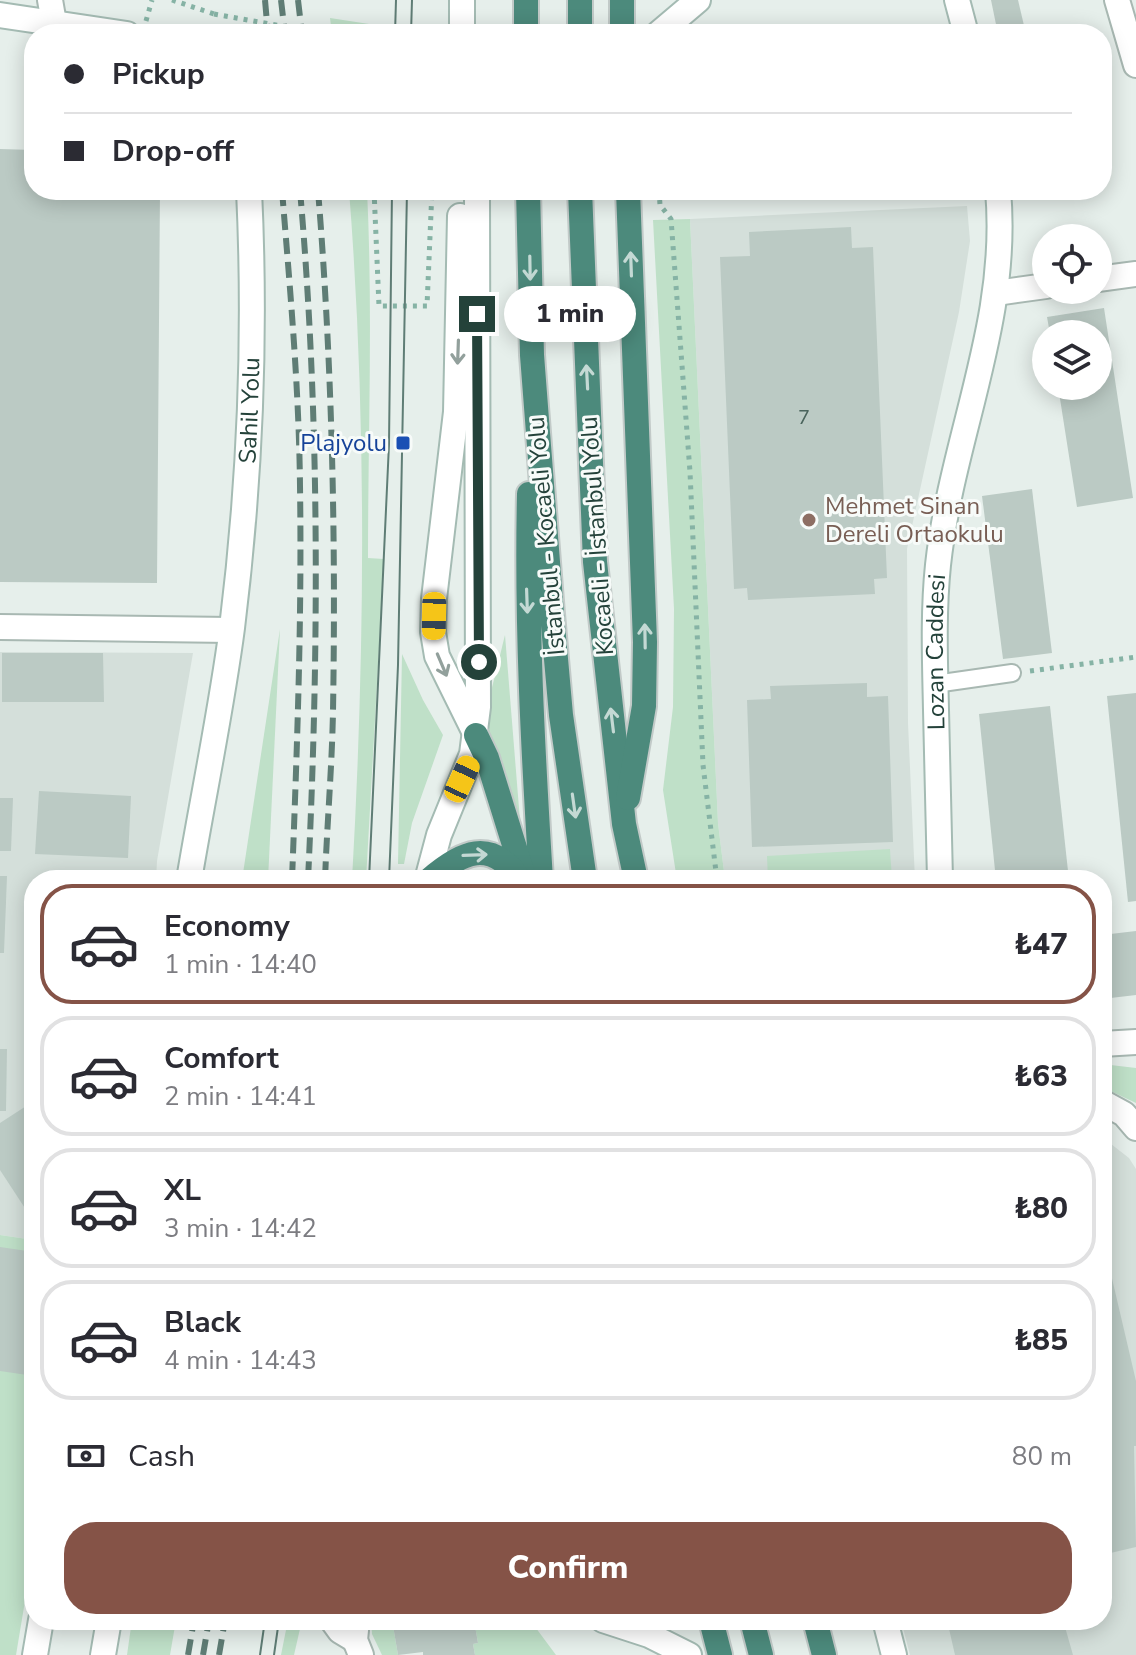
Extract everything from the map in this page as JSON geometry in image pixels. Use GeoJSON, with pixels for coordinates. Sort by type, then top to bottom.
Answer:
{"type":"FeatureCollection","features":[{"type":"Feature","properties":{"kind":"highway"},"geometry":{"type":"LineString","coordinates":[[526,0],[526,24]]}},
{"type":"Feature","properties":{"kind":"highway"},"geometry":{"type":"LineString","coordinates":[[580,0],[580,24]]}},
{"type":"Feature","properties":{"kind":"highway"},"geometry":{"type":"LineString","coordinates":[[622,0],[622,24]]}},
{"type":"Feature","properties":{"kind":"highway","name":"İstanbul - Kocaeli Yolu"},"geometry":{"type":"LineString","coordinates":[[528,200],[532,355],[561,715],[584,870]]}},
{"type":"Feature","properties":{"kind":"highway","name":"Kocaeli - İstanbul Yolu"},"geometry":{"type":"LineString","coordinates":[[580,200],[595,562],[624,824],[634,870]]}},
{"type":"Feature","properties":{"kind":"highway"},"geometry":{"type":"LineString","coordinates":[[624,824],[644,706],[645,642],[628,200]]}},
{"type":"Feature","properties":{"kind":"highway"},"geometry":{"type":"LineString","coordinates":[[532,355],[527,583],[540,870]]}},
{"type":"Feature","properties":{"kind":"highway"},"geometry":{"type":"LineString","coordinates":[[476,735],[487,758],[519,870]]}},
{"type":"Feature","properties":{"kind":"highway"},"geometry":{"type":"LineString","coordinates":[[440,870],[450,862],[473,853],[499,858],[514,870]]}},
{"type":"Feature","properties":{"kind":"highway"},"geometry":{"type":"LineString","coordinates":[[714,1630],[720,1655]]}},
{"type":"Feature","properties":{"kind":"highway"},"geometry":{"type":"LineString","coordinates":[[755,1630],[761,1655]]}},
{"type":"Feature","properties":{"kind":"highway"},"geometry":{"type":"LineString","coordinates":[[818,1630],[824,1655]]}},
{"type":"Feature","properties":{"kind":"main road"},"geometry":{"type":"LineString","coordinates":[[462,0],[462,24]]}},
{"type":"Feature","properties":{"kind":"main road"},"geometry":{"type":"LineString","coordinates":[[476,0],[476,24]]}},
{"type":"Feature","properties":{"kind":"main road"},"geometry":{"type":"LineString","coordinates":[[670,24],[698,0]]}},
{"type":"Feature","properties":{"kind":"main road"},"geometry":{"type":"LineString","coordinates":[[938,0],[961,16]]}},
{"type":"Feature","properties":{"kind":"main road"},"geometry":{"type":"LineString","coordinates":[[1117,0],[1136,65]]}},
{"type":"Feature","properties":{"kind":"main road"},"geometry":{"type":"LineString","coordinates":[[0,15],[52,11],[94,24]]}},
{"type":"Feature","properties":{"kind":"main road","name":"Sahil Yolu"},"geometry":{"type":"LineString","coordinates":[[191,870],[231,630],[242,535],[253,309],[249,200]]}},
{"type":"Feature","properties":{"kind":"main road"},"geometry":{"type":"LineString","coordinates":[[460,200],[456,412],[434,599],[433,632],[437,656],[476,735]]}},
{"type":"Feature","properties":{"kind":"main road"},"geometry":{"type":"LineString","coordinates":[[430,870],[439,835],[469,764],[476,735],[479,639],[477,200]]}},
{"type":"Feature","properties":{"kind":"main road","name":"Lozan Caddesi"},"geometry":{"type":"LineString","coordinates":[[940,870],[935,684],[938,565],[944,526],[991,324],[1000,248],[998,200]]}},
{"type":"Feature","properties":{"kind":"main road"},"geometry":{"type":"LineString","coordinates":[[1112,277],[1136,274]]}},
{"type":"Feature","properties":{"kind":"main road"},"geometry":{"type":"LineString","coordinates":[[996,293],[1032,288]]}},
{"type":"Feature","properties":{"kind":"main road"},"geometry":{"type":"LineString","coordinates":[[0,627],[231,630]]}},
{"type":"Feature","properties":{"kind":"main road"},"geometry":{"type":"LineString","coordinates":[[1112,1043],[1136,1042]]}},
{"type":"Feature","properties":{"kind":"main road"},"geometry":{"type":"LineString","coordinates":[[1112,1107],[1124,1114],[1136,1128]]}},
{"type":"Feature","properties":{"kind":"main road"},"geometry":{"type":"LineString","coordinates":[[35,1655],[39,1630]]}},
{"type":"Feature","properties":{"kind":"main road"},"geometry":{"type":"LineString","coordinates":[[103,1655],[107,1630]]}},
{"type":"Feature","properties":{"kind":"main road"},"geometry":{"type":"LineString","coordinates":[[339,1630],[358,1638]]}},
{"type":"Feature","properties":{"kind":"main road"},"geometry":{"type":"LineString","coordinates":[[626,1630],[636,1655]]}},
{"type":"Feature","properties":{"kind":"main road"},"geometry":{"type":"LineString","coordinates":[[638,1630],[689,1655]]}},
{"type":"Feature","properties":{"kind":"main road"},"geometry":{"type":"LineString","coordinates":[[888,1630],[894,1655]]}},
{"type":"Feature","properties":{"kind":"lane"},"geometry":{"type":"LineString","coordinates":[[935,684],[1012,673]]}},
{"type":"Feature","properties":{"kind":"path"},"geometry":{"type":"LineString","coordinates":[[172,0],[214,14],[270,24]]}},
{"type":"Feature","properties":{"kind":"path"},"geometry":{"type":"LineString","coordinates":[[374,200],[379,306],[392,307],[427,306],[432,200]]}},
{"type":"Feature","properties":{"kind":"path"},"geometry":{"type":"LineString","coordinates":[[660,200],[671,219],[690,472],[703,765],[716,870]]}},
{"type":"Feature","properties":{"kind":"path"},"geometry":{"type":"LineString","coordinates":[[1012,673],[1136,657]]}},
{"type":"Feature","properties":{"kind":"shaded area","name":"Mehmet Sinan Dereli Ortaokulu"},"geometry":{"type":"Polygon","coordinates":[[[967,206],[970,241],[959,312],[907,549],[908,723],[915,870],[724,870],[718,823],[690,219],[967,206]]]}},
{"type":"Feature","properties":{"kind":"shaded area"},"geometry":{"type":"Polygon","coordinates":[[[0,652],[193,653],[157,870],[24,870],[24,1239],[0,1235],[0,652]]]}},
{"type":"Feature","properties":{"kind":"shaded area"},"geometry":{"type":"Polygon","coordinates":[[[1112,1145],[1129,1158],[1136,1169],[1136,1655],[910,1655],[904,1630],[1112,1630],[1112,1145]]]}},
{"type":"Feature","properties":{"kind":"green space"},"geometry":{"type":"Polygon","coordinates":[[[330,18],[369,24],[331,24],[330,18]]]}},
{"type":"Feature","properties":{"kind":"green space"},"geometry":{"type":"Polygon","coordinates":[[[350,200],[367,200],[368,558],[384,559],[367,870],[352,870],[362,621],[361,448],[350,200]]]}},
{"type":"Feature","properties":{"kind":"green space"},"geometry":{"type":"Polygon","coordinates":[[[690,219],[718,823],[724,870],[675,870],[663,790],[673,707],[674,609],[653,220],[690,219]]]}},
{"type":"Feature","properties":{"kind":"green space"},"geometry":{"type":"Polygon","coordinates":[[[280,629],[268,870],[244,870],[280,629]]]}},
{"type":"Feature","properties":{"kind":"green space"},"geometry":{"type":"Polygon","coordinates":[[[505,635],[521,833],[482,728],[505,635]]]}},
{"type":"Feature","properties":{"kind":"green space"},"geometry":{"type":"Polygon","coordinates":[[[402,654],[443,735],[412,823],[404,864],[398,864],[402,654]]]}},
{"type":"Feature","properties":{"kind":"green space"},"geometry":{"type":"Polygon","coordinates":[[[890,849],[891,870],[768,870],[767,856],[890,849]]]}},
{"type":"Feature","properties":{"kind":"green space"},"geometry":{"type":"Polygon","coordinates":[[[1112,1065],[1136,1068],[1136,1103],[1112,1092],[1112,1065]]]}},
{"type":"Feature","properties":{"kind":"green space"},"geometry":{"type":"Polygon","coordinates":[[[0,1235],[24,1239],[24,1607],[16,1655],[0,1655],[0,1235]]]}},
{"type":"Feature","properties":{"kind":"green space"},"geometry":{"type":"Polygon","coordinates":[[[131,1630],[174,1630],[170,1655],[127,1655],[131,1630]]]}},
{"type":"Feature","properties":{"kind":"green space"},"geometry":{"type":"Polygon","coordinates":[[[286,1630],[300,1630],[294,1655],[281,1655],[286,1630]]]}},
{"type":"Feature","properties":{"kind":"green space"},"geometry":{"type":"Polygon","coordinates":[[[372,1630],[394,1630],[398,1655],[382,1655],[372,1630]]]}},
{"type":"Feature","properties":{"kind":"green space"},"geometry":{"type":"Polygon","coordinates":[[[476,1630],[537,1630],[556,1655],[475,1655],[473,1644],[478,1643],[476,1630]]]}},
{"type":"Feature","properties":{"kind":"building"},"geometry":{"type":"Polygon","coordinates":[[[991,0],[1018,0],[1024,24],[996,24],[991,0]]]}},
{"type":"Feature","properties":{"kind":"building"},"geometry":{"type":"Polygon","coordinates":[[[0,149],[24,150],[24,200],[160,200],[157,583],[0,582],[0,149]]]}},
{"type":"Feature","properties":{"kind":"building"},"geometry":{"type":"Polygon","coordinates":[[[851,227],[852,248],[873,247],[887,578],[874,579],[875,594],[748,600],[747,588],[734,589],[720,257],[750,256],[749,232],[851,227]]]}},
{"type":"Feature","properties":{"kind":"building"},"geometry":{"type":"Polygon","coordinates":[[[1104,308],[1106,320],[1048,320],[1047,317],[1104,308]]]}},
{"type":"Feature","properties":{"kind":"building"},"geometry":{"type":"Polygon","coordinates":[[[1112,360],[1133,498],[1077,507],[1060,400],[1112,400],[1112,360]]]}},
{"type":"Feature","properties":{"kind":"building"},"geometry":{"type":"Polygon","coordinates":[[[1032,489],[1052,653],[1003,659],[982,496],[1032,489]]]}},
{"type":"Feature","properties":{"kind":"building"},"geometry":{"type":"Polygon","coordinates":[[[2,653],[103,653],[104,702],[2,702],[2,653]]]}},
{"type":"Feature","properties":{"kind":"building"},"geometry":{"type":"Polygon","coordinates":[[[867,683],[867,697],[888,696],[893,842],[752,847],[747,700],[771,699],[770,686],[867,683]]]}},
{"type":"Feature","properties":{"kind":"building"},"geometry":{"type":"Polygon","coordinates":[[[1136,693],[1136,901],[1128,902],[1107,696],[1136,693]]]}},
{"type":"Feature","properties":{"kind":"building"},"geometry":{"type":"Polygon","coordinates":[[[1050,706],[1068,870],[995,870],[979,714],[1050,706]]]}},
{"type":"Feature","properties":{"kind":"building"},"geometry":{"type":"Polygon","coordinates":[[[39,791],[131,796],[128,858],[35,854],[39,791]]]}},
{"type":"Feature","properties":{"kind":"building"},"geometry":{"type":"Polygon","coordinates":[[[0,798],[13,798],[11,851],[0,851],[0,798]]]}},
{"type":"Feature","properties":{"kind":"building"},"geometry":{"type":"Polygon","coordinates":[[[0,876],[7,876],[4,953],[0,953],[0,876]]]}},
{"type":"Feature","properties":{"kind":"building"},"geometry":{"type":"Polygon","coordinates":[[[1136,931],[1136,995],[1112,998],[1112,934],[1136,931]]]}},
{"type":"Feature","properties":{"kind":"building"},"geometry":{"type":"Polygon","coordinates":[[[0,1049],[7,1049],[6,1111],[0,1111],[0,1049]]]}},
{"type":"Feature","properties":{"kind":"building"},"geometry":{"type":"Polygon","coordinates":[[[24,1107],[24,1207],[0,1170],[0,1123],[24,1107]]]}},
{"type":"Feature","properties":{"kind":"building"},"geometry":{"type":"Polygon","coordinates":[[[0,1247],[24,1251],[24,1375],[0,1371],[0,1247]]]}},
{"type":"Feature","properties":{"kind":"building"},"geometry":{"type":"Polygon","coordinates":[[[1112,1278],[1136,1381],[1136,1547],[1112,1553],[1112,1278]]]}},
{"type":"Feature","properties":{"kind":"building"},"geometry":{"type":"Polygon","coordinates":[[[394,1630],[476,1630],[478,1643],[473,1644],[475,1655],[423,1655],[423,1652],[398,1655],[394,1630]]]}},
{"type":"Feature","properties":{"kind":"building"},"geometry":{"type":"Polygon","coordinates":[[[949,1630],[1066,1630],[1073,1655],[955,1655],[949,1630]]]}},
{"type":"Feature","properties":{"kind":"tram line"},"geometry":{"type":"LineString","coordinates":[[395,24],[396,0]]}},
{"type":"Feature","properties":{"kind":"tram line"},"geometry":{"type":"LineString","coordinates":[[411,24],[412,0]]}},
{"type":"Feature","properties":{"kind":"tram line"},"geometry":{"type":"LineString","coordinates":[[369,870],[389,444],[392,200]]}},
{"type":"Feature","properties":{"kind":"tram line"},"geometry":{"type":"LineString","coordinates":[[389,870],[398,665],[407,200]]}},
{"type":"Feature","properties":{"kind":"tram line"},"geometry":{"type":"LineString","coordinates":[[260,1655],[264,1630]]}},
{"type":"Feature","properties":{"kind":"tram line"},"geometry":{"type":"LineString","coordinates":[[274,1655],[278,1630]]}},
{"type":"Feature","properties":{"kind":"railway"},"geometry":{"type":"LineString","coordinates":[[265,0],[267,24]]}},
{"type":"Feature","properties":{"kind":"railway"},"geometry":{"type":"LineString","coordinates":[[281,0],[284,24]]}},
{"type":"Feature","properties":{"kind":"railway"},"geometry":{"type":"LineString","coordinates":[[298,0],[301,24]]}},
{"type":"Feature","properties":{"kind":"railway"},"geometry":{"type":"LineString","coordinates":[[283,200],[296,375],[300,486],[300,634],[292,870]]}},
{"type":"Feature","properties":{"kind":"railway"},"geometry":{"type":"LineString","coordinates":[[301,200],[311,362],[316,535],[308,870]]}},
{"type":"Feature","properties":{"kind":"railway"},"geometry":{"type":"LineString","coordinates":[[319,200],[330,385],[334,581],[332,753],[326,870]]}},
{"type":"Feature","properties":{"kind":"railway"},"geometry":{"type":"LineString","coordinates":[[188,1655],[192,1630]]}},
{"type":"Feature","properties":{"kind":"railway"},"geometry":{"type":"LineString","coordinates":[[203,1655],[207,1630]]}},
{"type":"Feature","properties":{"kind":"railway"},"geometry":{"type":"LineString","coordinates":[[219,1655],[223,1630]]}},
{"type":"Feature","properties":{"kind":"place","name":"Plajyolu"},"geometry":{"type":"Point","coordinates":[403,443]}},
{"type":"Feature","properties":{"kind":"place","name":"Mehmet Sinan Dereli Ortaokulu"},"geometry":{"type":"Point","coordinates":[809,520]}},
{"type":"Feature","properties":{"kind":"route"},"geometry":{"type":"LineString","coordinates":[[477,314],[479,662]]}}]}
